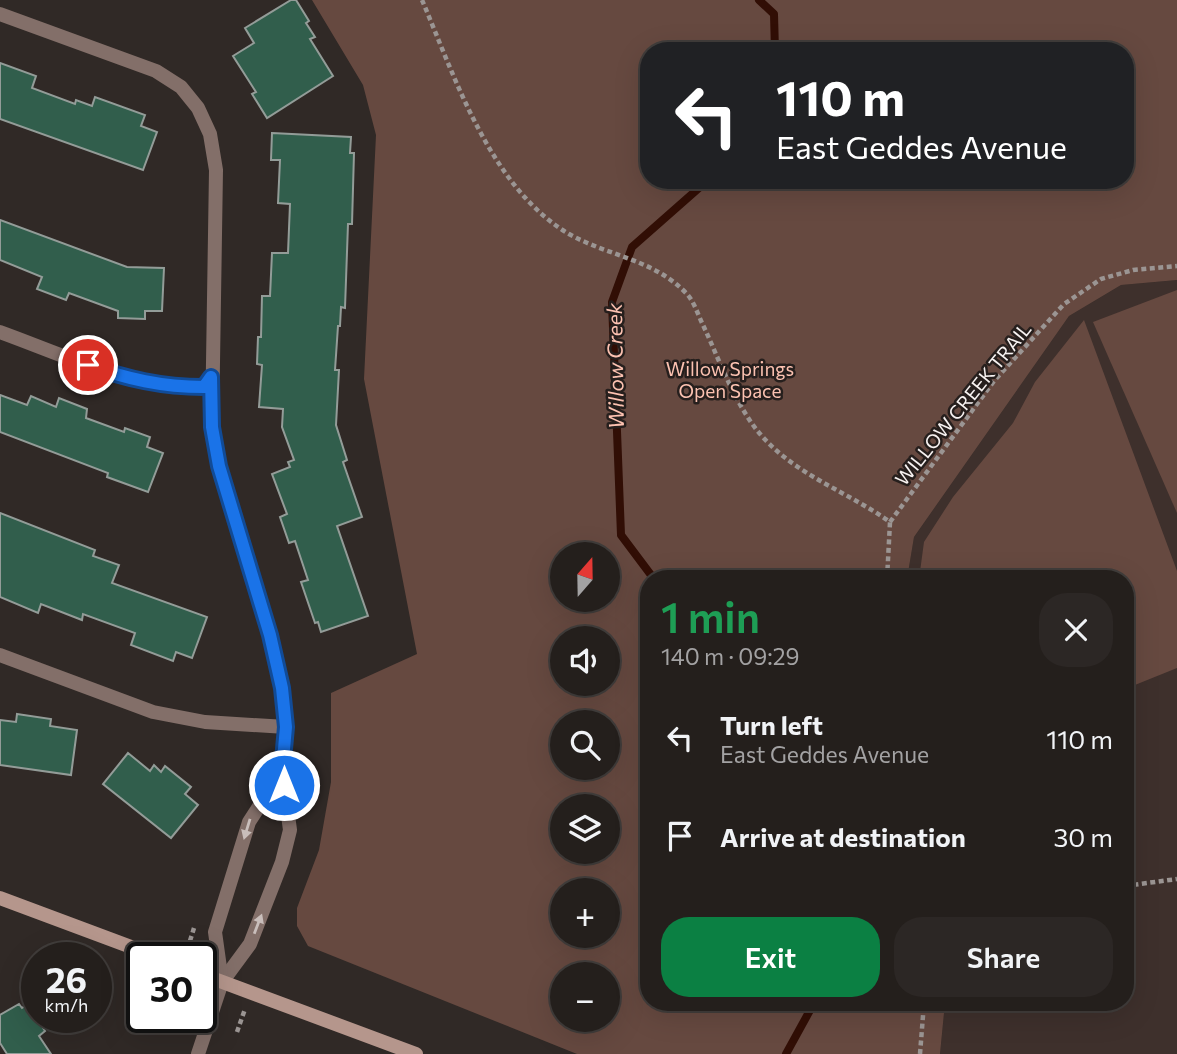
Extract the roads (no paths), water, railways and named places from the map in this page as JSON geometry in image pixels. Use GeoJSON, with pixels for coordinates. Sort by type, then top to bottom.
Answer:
{"type":"FeatureCollection","features":[{"type":"Feature","properties":{"kind":"main road"},"geometry":{"type":"LineString","coordinates":[[0,898],[126,945]]}},
{"type":"Feature","properties":{"kind":"main road"},"geometry":{"type":"LineString","coordinates":[[217,980],[416,1054]]}},
{"type":"Feature","properties":{"kind":"street"},"geometry":{"type":"LineString","coordinates":[[0,14],[156,71],[181,87],[198,108],[211,134],[216,170],[212,427],[219,466],[270,635],[282,688],[286,727],[282,771],[290,830],[282,862],[250,944],[222,982],[198,1054]]}},
{"type":"Feature","properties":{"kind":"street"},"geometry":{"type":"LineString","coordinates":[[0,332],[132,381],[173,387],[204,387],[211,377]]}},
{"type":"Feature","properties":{"kind":"street"},"geometry":{"type":"LineString","coordinates":[[0,655],[153,712],[205,722],[286,727]]}},
{"type":"Feature","properties":{"kind":"street"},"geometry":{"type":"LineString","coordinates":[[222,982],[215,932],[249,822],[282,771]]}},
{"type":"Feature","properties":{"kind":"waterway","name":"Willow Creek"},"geometry":{"type":"LineString","coordinates":[[759,0],[774,14],[775,42]]}},
{"type":"Feature","properties":{"kind":"waterway","name":"Willow Creek"},"geometry":{"type":"LineString","coordinates":[[647,570],[621,535],[612,302],[632,247],[698,189]]}},
{"type":"Feature","properties":{"kind":"waterway","name":"Willow Creek"},"geometry":{"type":"LineString","coordinates":[[786,1054],[810,1011]]}},
{"type":"Feature","properties":{"kind":"park label","name":"Willow Springs Open Space"},"geometry":{"type":"Point","coordinates":[730,380]}}]}
